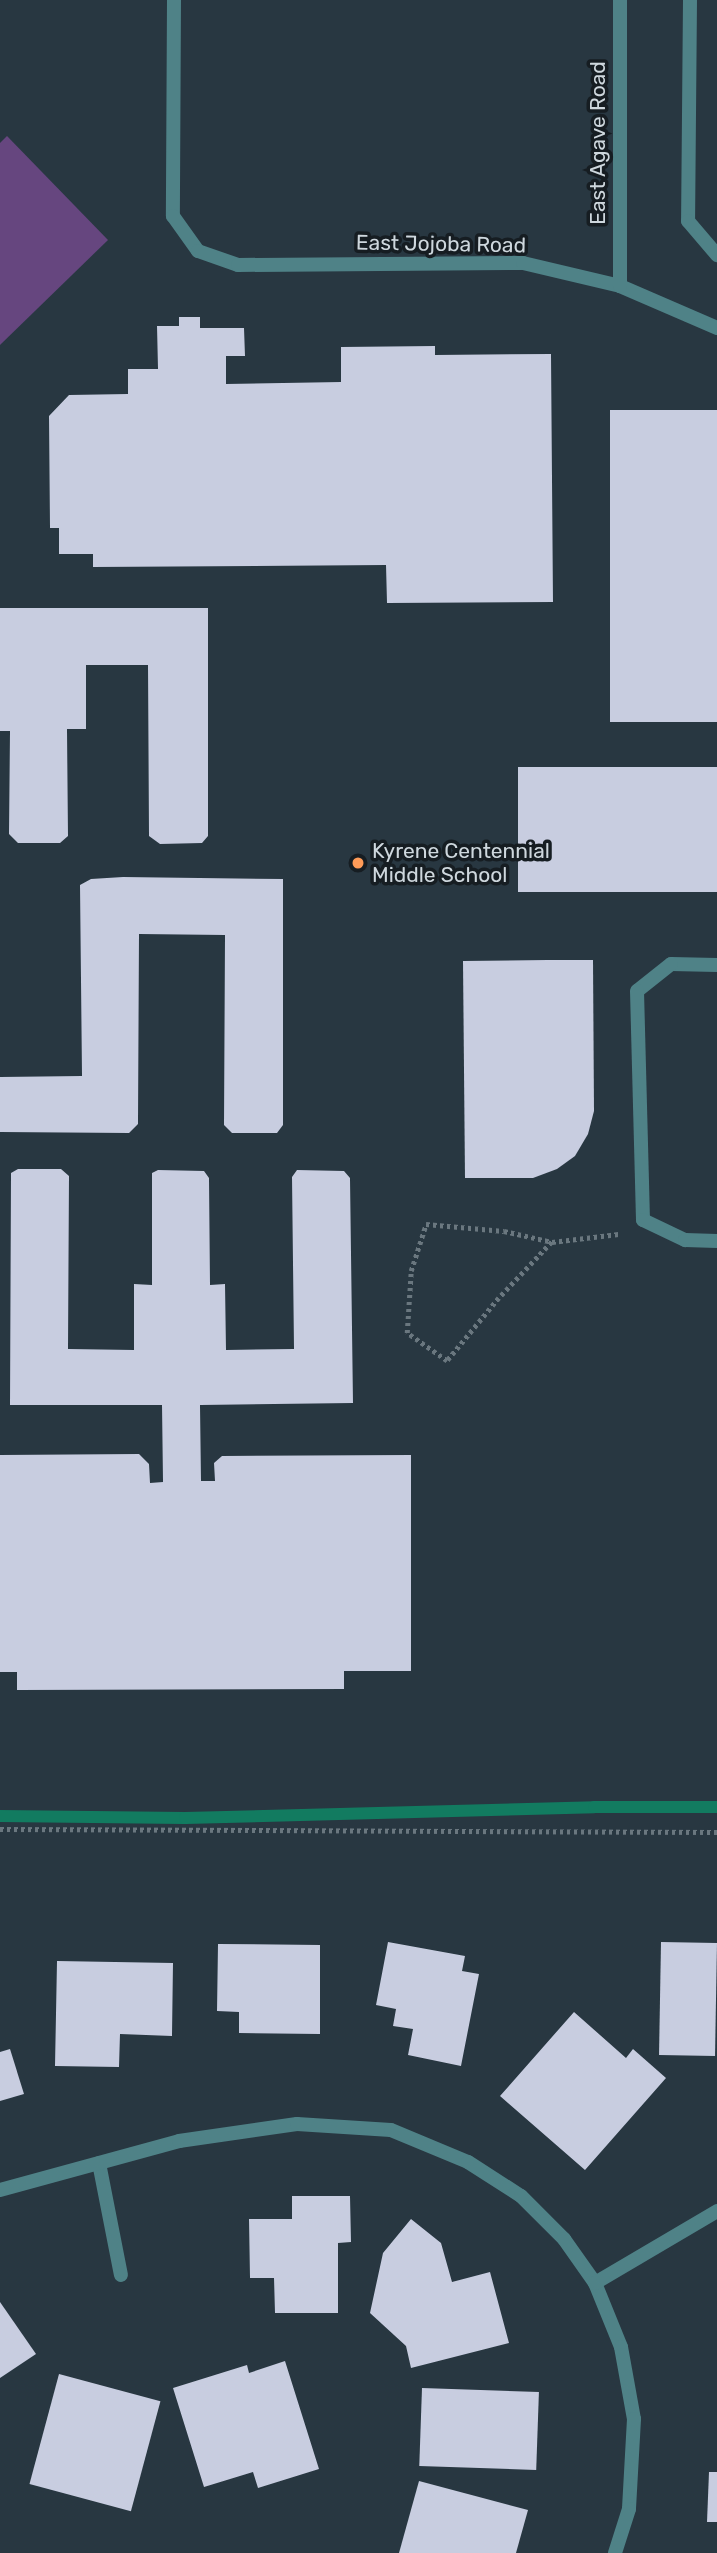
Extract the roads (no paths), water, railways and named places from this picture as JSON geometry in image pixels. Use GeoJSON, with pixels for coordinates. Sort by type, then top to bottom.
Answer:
{"type":"FeatureCollection","features":[{"type":"Feature","properties":{"kind":"street","name":"East Jojoba Road"},"geometry":{"type":"LineString","coordinates":[[174,0],[173,216],[198,251],[238,265],[523,263],[620,286],[717,328]]}},
{"type":"Feature","properties":{"kind":"street","name":"East Agave Road"},"geometry":{"type":"LineString","coordinates":[[620,0],[620,286]]}},
{"type":"Feature","properties":{"kind":"street"},"geometry":{"type":"LineString","coordinates":[[690,0],[688,221],[717,255]]}},
{"type":"Feature","properties":{"kind":"street"},"geometry":{"type":"LineString","coordinates":[[717,965],[671,964],[637,992],[642,1220],[685,1240],[717,1241]]}},
{"type":"Feature","properties":{"kind":"street"},"geometry":{"type":"LineString","coordinates":[[0,2190],[179,2141],[297,2124],[391,2130],[468,2162],[521,2196],[564,2239],[596,2283],[621,2347],[634,2419],[629,2509],[615,2553]]}},
{"type":"Feature","properties":{"kind":"street"},"geometry":{"type":"LineString","coordinates":[[99,2163],[121,2276]]}},
{"type":"Feature","properties":{"kind":"street"},"geometry":{"type":"LineString","coordinates":[[596,2283],[717,2211]]}},
{"type":"Feature","properties":{"kind":"waterway"},"geometry":{"type":"LineString","coordinates":[[0,1816],[185,1818],[594,1807],[717,1807]]}},
{"type":"Feature","properties":{"kind":"place","name":"Kyrene Centennial Middle School"},"geometry":{"type":"Point","coordinates":[358,863]}}]}
